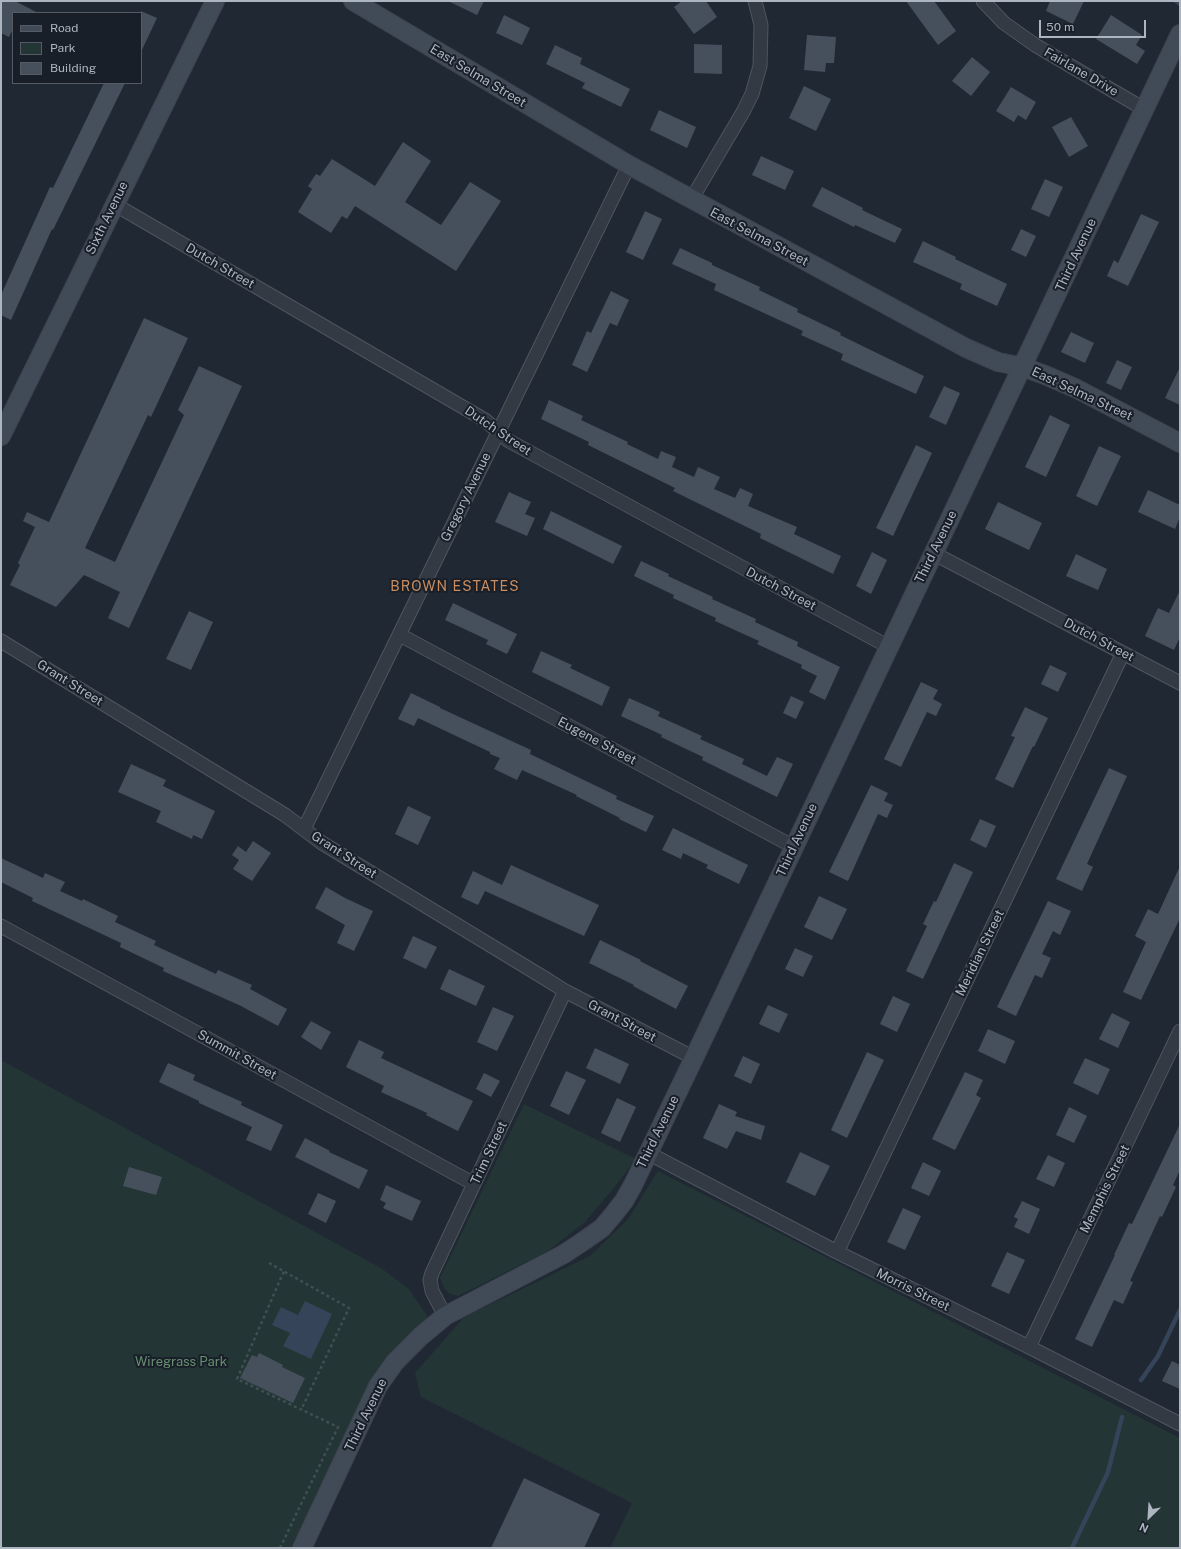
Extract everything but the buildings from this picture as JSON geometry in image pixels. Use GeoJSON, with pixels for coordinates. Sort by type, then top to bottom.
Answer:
{"type":"FeatureCollection","features":[{"type":"Feature","properties":{"kind":"street","name":"Sixth Avenue"},"geometry":{"type":"LineString","coordinates":[[1,436],[215,1]]}},
{"type":"Feature","properties":{"kind":"street","name":"East Selma Street"},"geometry":{"type":"LineString","coordinates":[[353,1],[629,165],[966,348],[998,362],[1023,367],[1077,389],[1180,443]]}},
{"type":"Feature","properties":{"kind":"street"},"geometry":{"type":"LineString","coordinates":[[691,200],[752,94],[760,66],[761,25],[755,1]]}},
{"type":"Feature","properties":{"kind":"street","name":"Fairlane Drive"},"geometry":{"type":"LineString","coordinates":[[983,1],[1004,23],[1035,45],[1144,109]]}},
{"type":"Feature","properties":{"kind":"street","name":"Third Avenue"},"geometry":{"type":"LineString","coordinates":[[302,1548],[382,1379],[405,1351],[445,1316],[564,1254],[602,1228],[624,1201],[694,1058],[1180,34]]}},
{"type":"Feature","properties":{"kind":"street","name":"Gregory Avenue"},"geometry":{"type":"LineString","coordinates":[[304,829],[629,165]]}},
{"type":"Feature","properties":{"kind":"street","name":"Dutch Street"},"geometry":{"type":"LineString","coordinates":[[114,204],[485,420],[509,441],[888,647]]}},
{"type":"Feature","properties":{"kind":"street","name":"Dutch Street"},"geometry":{"type":"LineString","coordinates":[[933,553],[1180,683]]}},
{"type":"Feature","properties":{"kind":"street","name":"Eugene Street"},"geometry":{"type":"LineString","coordinates":[[400,635],[794,847]]}},
{"type":"Feature","properties":{"kind":"street","name":"Grant Street"},"geometry":{"type":"LineString","coordinates":[[1,641],[285,815],[328,847],[566,991],[694,1058]]}},
{"type":"Feature","properties":{"kind":"street","name":"Meridian Street"},"geometry":{"type":"LineString","coordinates":[[837,1252],[1123,653]]}},
{"type":"Feature","properties":{"kind":"street","name":"Summit Street"},"geometry":{"type":"LineString","coordinates":[[1,926],[474,1184]]}},
{"type":"Feature","properties":{"kind":"street","name":"Trim Street"},"geometry":{"type":"LineString","coordinates":[[445,1316],[432,1291],[430,1280],[432,1273],[566,991]]}},
{"type":"Feature","properties":{"kind":"street","name":"Memphis Street"},"geometry":{"type":"LineString","coordinates":[[1029,1347],[1180,1030]]}},
{"type":"Feature","properties":{"kind":"street","name":"Morris Street"},"geometry":{"type":"LineString","coordinates":[[648,1154],[837,1252],[1180,1424]]}},
{"type":"Feature","properties":{"kind":"path"},"geometry":{"type":"LineString","coordinates":[[269,1263],[349,1308],[301,1410]]}},
{"type":"Feature","properties":{"kind":"path"},"geometry":{"type":"LineString","coordinates":[[280,1548],[338,1427],[237,1379],[284,1272]]}},
{"type":"Feature","properties":{"kind":"green space","name":"Wiregrass Park"},"geometry":{"type":"Polygon","coordinates":[[[1,1060],[381,1268],[409,1289],[428,1317],[381,1365],[371,1380],[291,1548],[1,1548],[1,1060]]]}},
{"type":"Feature","properties":{"kind":"green space"},"geometry":{"type":"Polygon","coordinates":[[[524,1104],[636,1159],[585,1222],[548,1251],[458,1296],[450,1294],[444,1288],[440,1278],[524,1104]]]}},
{"type":"Feature","properties":{"kind":"green space"},"geometry":{"type":"Polygon","coordinates":[[[658,1171],[1180,1438],[1180,1548],[610,1548],[632,1503],[421,1397],[415,1373],[464,1317],[590,1256],[628,1219],[658,1171]]]}},
{"type":"Feature","properties":{"kind":"water"},"geometry":{"type":"Polygon","coordinates":[[[305,1301],[332,1314],[311,1359],[283,1346],[290,1333],[272,1325],[281,1307],[298,1315],[305,1301]]]}},
{"type":"Feature","properties":{"kind":"waterway"},"geometry":{"type":"LineString","coordinates":[[1176,1],[1180,4]]}},
{"type":"Feature","properties":{"kind":"waterway"},"geometry":{"type":"LineString","coordinates":[[1141,1380],[1158,1356],[1180,1310]]}},
{"type":"Feature","properties":{"kind":"waterway"},"geometry":{"type":"LineString","coordinates":[[1072,1548],[1108,1472],[1122,1417]]}},
{"type":"Feature","properties":{"kind":"district","name":"BROWN ESTATES"},"geometry":{"type":"Point","coordinates":[455,587]}}]}
